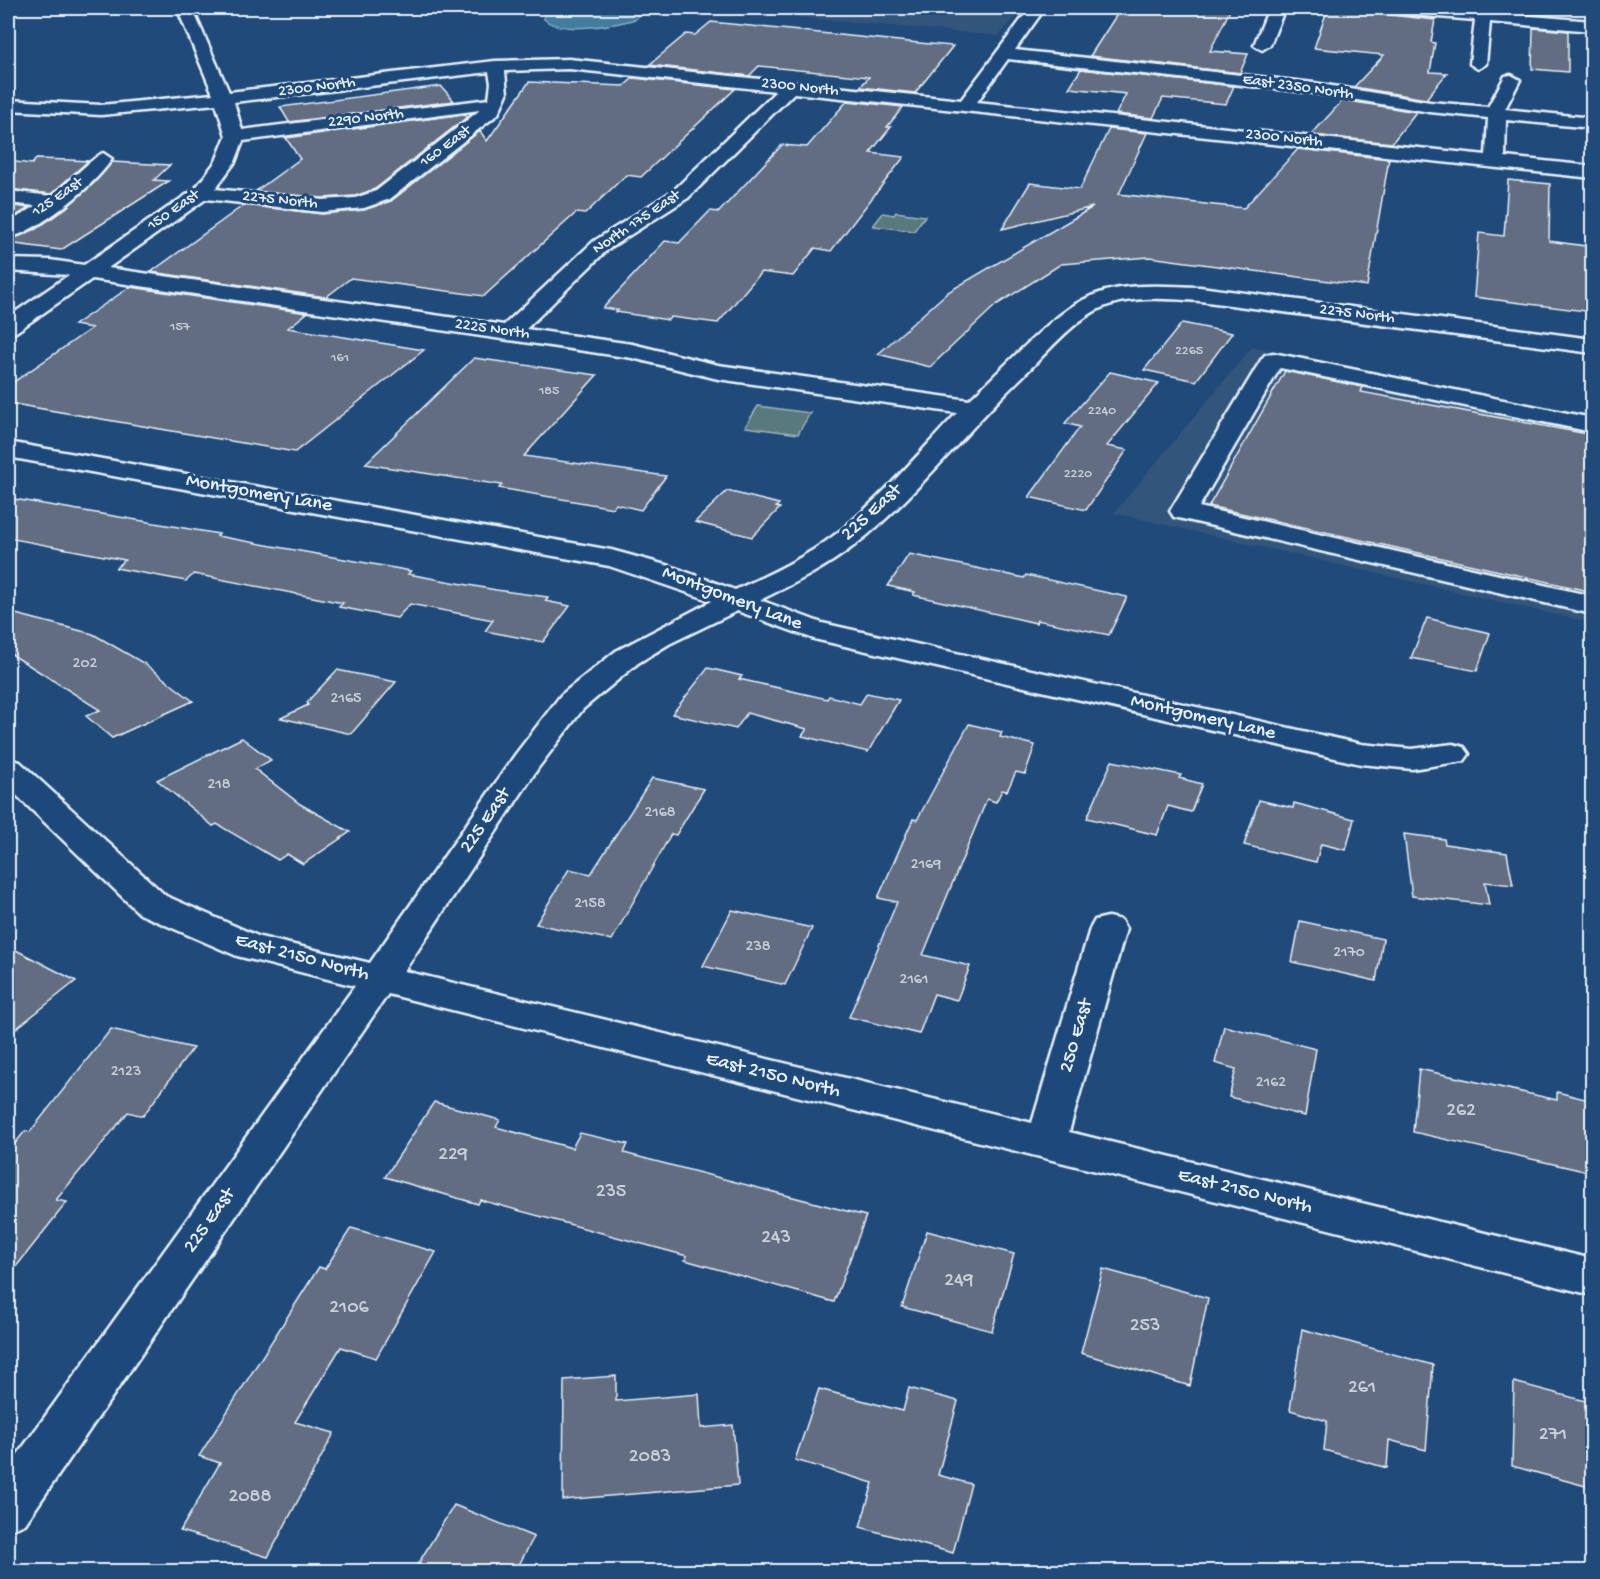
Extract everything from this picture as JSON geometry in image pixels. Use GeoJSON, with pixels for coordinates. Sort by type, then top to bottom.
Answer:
{"type":"FeatureCollection","features":[{"type":"Feature","properties":{"kind":"street"},"geometry":{"type":"LineString","coordinates":[[184,8],[225,100],[235,136]]}},
{"type":"Feature","properties":{"kind":"street"},"geometry":{"type":"LineString","coordinates":[[966,105],[1038,8]]}},
{"type":"Feature","properties":{"kind":"street"},"geometry":{"type":"LineString","coordinates":[[1262,45],[1277,8]]}},
{"type":"Feature","properties":{"kind":"street"},"geometry":{"type":"LineString","coordinates":[[1389,8],[1593,26]]}},
{"type":"Feature","properties":{"kind":"street"},"geometry":{"type":"LineString","coordinates":[[1478,64],[1483,16]]}},
{"type":"Feature","properties":{"kind":"street","name":"East 2350 North"},"geometry":{"type":"LineString","coordinates":[[1004,54],[1314,88],[1430,107],[1593,123]]}},
{"type":"Feature","properties":{"kind":"street","name":"2300 North"},"geometry":{"type":"LineString","coordinates":[[8,105],[101,110],[225,100],[495,66],[569,64],[1593,172]]}},
{"type":"Feature","properties":{"kind":"street"},"geometry":{"type":"LineString","coordinates":[[495,66],[500,78],[496,103]]}},
{"type":"Feature","properties":{"kind":"street"},"geometry":{"type":"LineString","coordinates":[[1495,161],[1497,116],[1494,113],[1510,80]]}},
{"type":"Feature","properties":{"kind":"street","name":"North 175 East"},"geometry":{"type":"LineString","coordinates":[[509,333],[601,245],[681,194],[790,87]]}},
{"type":"Feature","properties":{"kind":"street","name":"2290 North"},"geometry":{"type":"LineString","coordinates":[[235,136],[496,103]]}},
{"type":"Feature","properties":{"kind":"street","name":"160 East"},"geometry":{"type":"LineString","coordinates":[[357,204],[382,195],[486,117],[496,103]]}},
{"type":"Feature","properties":{"kind":"street","name":"150 East"},"geometry":{"type":"LineString","coordinates":[[8,327],[202,193],[225,162],[235,136]]}},
{"type":"Feature","properties":{"kind":"street","name":"125 East"},"geometry":{"type":"LineString","coordinates":[[8,232],[56,202],[94,172],[103,159]]}},
{"type":"Feature","properties":{"kind":"street","name":"2275 North"},"geometry":{"type":"LineString","coordinates":[[202,193],[322,206],[357,204]]}},
{"type":"Feature","properties":{"kind":"street"},"geometry":{"type":"LineString","coordinates":[[8,197],[56,202]]}},
{"type":"Feature","properties":{"kind":"street","name":"2225 North"},"geometry":{"type":"LineString","coordinates":[[8,265],[50,266],[632,351],[718,372],[975,408]]}},
{"type":"Feature","properties":{"kind":"street","name":"2275 North"},"geometry":{"type":"LineString","coordinates":[[1120,295],[1156,292],[1200,294],[1593,346]]}},
{"type":"Feature","properties":{"kind":"street","name":"225 East"},"geometry":{"type":"LineString","coordinates":[[8,1508],[379,979],[526,762],[572,702],[627,657],[659,638],[800,570],[845,540],[883,506],[975,408],[1071,318],[1092,304],[1120,295]]}},
{"type":"Feature","properties":{"kind":"street"},"geometry":{"type":"LineString","coordinates":[[1593,425],[1273,360],[1183,511],[1593,605]]}},
{"type":"Feature","properties":{"kind":"street","name":"Montgomery Lane"},"geometry":{"type":"LineString","coordinates":[[8,449],[611,558],[686,580],[814,630],[1361,754],[1412,759],[1454,754]]}},
{"type":"Feature","properties":{"kind":"street","name":"East 2150 North"},"geometry":{"type":"LineString","coordinates":[[8,769],[153,905],[250,947],[1593,1277]]}},
{"type":"Feature","properties":{"kind":"street","name":"250 East"},"geometry":{"type":"LineString","coordinates":[[1046,1143],[1108,929]]}},
{"type":"Feature","properties":{"kind":"shaded area"},"geometry":{"type":"Polygon","coordinates":[[[545,8],[644,8],[636,19],[602,26],[575,28],[552,24],[544,19],[545,8]]]}},
{"type":"Feature","properties":{"kind":"shaded area"},"geometry":{"type":"Polygon","coordinates":[[[700,8],[1022,8],[999,36],[700,8]]]}},
{"type":"Feature","properties":{"kind":"shaded area"},"geometry":{"type":"Polygon","coordinates":[[[1252,347],[1592,416],[1592,623],[1114,513],[1252,347]]]}},
{"type":"Feature","properties":{"kind":"green space"},"geometry":{"type":"Polygon","coordinates":[[[896,212],[925,216],[914,231],[873,226],[883,213],[894,215],[896,212]]]}},
{"type":"Feature","properties":{"kind":"green space"},"geometry":{"type":"Polygon","coordinates":[[[758,406],[810,413],[798,434],[745,427],[758,406]]]}},
{"type":"Feature","properties":{"kind":"building"},"geometry":{"type":"Polygon","coordinates":[[[1121,8],[1231,8],[1210,51],[1248,54],[1240,73],[1090,56],[1121,8]]]}},
{"type":"Feature","properties":{"kind":"building"},"geometry":{"type":"Polygon","coordinates":[[[1328,8],[1435,20],[1431,42],[1435,43],[1430,72],[1447,73],[1426,99],[1354,87],[1384,55],[1314,48],[1328,8]]]}},
{"type":"Feature","properties":{"kind":"building"},"geometry":{"type":"Polygon","coordinates":[[[711,22],[953,46],[915,93],[860,87],[869,77],[759,66],[749,76],[649,65],[686,34],[695,35],[711,22]]]}},
{"type":"Feature","properties":{"kind":"building"},"geometry":{"type":"Polygon","coordinates":[[[1533,28],[1568,31],[1568,72],[1532,69],[1533,28]]]}},
{"type":"Feature","properties":{"kind":"building"},"geometry":{"type":"Polygon","coordinates":[[[1081,69],[1234,86],[1226,104],[1163,98],[1153,118],[1116,114],[1126,94],[1069,88],[1081,69]]]}},
{"type":"Feature","properties":{"kind":"building"},"geometry":{"type":"Polygon","coordinates":[[[633,78],[735,89],[641,177],[626,175],[585,214],[576,213],[484,296],[351,278],[326,297],[151,272],[244,205],[322,214],[364,210],[391,201],[480,131],[487,141],[529,82],[624,86],[633,78]]]}},
{"type":"Feature","properties":{"kind":"building"},"geometry":{"type":"Polygon","coordinates":[[[441,86],[454,101],[289,122],[280,107],[441,86]]]}},
{"type":"Feature","properties":{"kind":"building"},"geometry":{"type":"Polygon","coordinates":[[[1343,100],[1416,112],[1392,143],[1311,135],[1343,100]]]}},
{"type":"Feature","properties":{"kind":"building"},"geometry":{"type":"Polygon","coordinates":[[[847,101],[903,107],[887,127],[891,127],[870,153],[904,157],[831,251],[815,248],[793,276],[761,272],[718,323],[671,317],[668,320],[603,308],[665,241],[679,243],[710,211],[719,212],[782,145],[807,147],[847,101]]]}},
{"type":"Feature","properties":{"kind":"building"},"geometry":{"type":"Polygon","coordinates":[[[465,114],[467,117],[375,189],[355,196],[322,198],[256,191],[300,159],[286,138],[465,114]]]}},
{"type":"Feature","properties":{"kind":"building"},"geometry":{"type":"Polygon","coordinates":[[[1109,129],[1147,133],[1119,194],[1214,205],[1244,208],[1298,149],[1389,159],[1367,286],[1149,257],[1061,264],[996,305],[930,367],[878,354],[948,292],[1093,207],[1002,229],[1030,183],[1080,189],[1109,129]]]}},
{"type":"Feature","properties":{"kind":"building"},"geometry":{"type":"Polygon","coordinates":[[[36,159],[88,161],[51,194],[8,189],[8,161],[32,164],[36,159]]]}},
{"type":"Feature","properties":{"kind":"building"},"geometry":{"type":"Polygon","coordinates":[[[112,162],[170,165],[154,180],[169,181],[61,250],[8,243],[8,240],[36,229],[66,208],[94,183],[112,162]]]}},
{"type":"Feature","properties":{"kind":"building"},"geometry":{"type":"Polygon","coordinates":[[[1508,180],[1550,184],[1549,241],[1593,247],[1593,312],[1474,297],[1479,233],[1504,236],[1508,180]]]}},
{"type":"Feature","properties":{"kind":"building"},"geometry":{"type":"Polygon","coordinates":[[[8,205],[29,208],[8,221],[8,205]]]}},
{"type":"Feature","properties":{"kind":"building"},"geometry":{"type":"Polygon","coordinates":[[[130,287],[307,313],[288,328],[424,350],[295,452],[8,403],[8,386],[92,328],[74,325],[130,287]]]}},
{"type":"Feature","properties":{"kind":"building"},"geometry":{"type":"Polygon","coordinates":[[[1182,323],[1232,333],[1196,381],[1144,370],[1182,323]]]}},
{"type":"Feature","properties":{"kind":"building"},"geometry":{"type":"Polygon","coordinates":[[[474,358],[597,375],[524,456],[666,476],[641,510],[616,504],[613,508],[499,488],[502,485],[365,464],[474,358]]]}},
{"type":"Feature","properties":{"kind":"building"},"geometry":{"type":"Polygon","coordinates":[[[1285,371],[1363,387],[1361,392],[1593,435],[1593,592],[1209,506],[1285,371]]]}},
{"type":"Feature","properties":{"kind":"building"},"geometry":{"type":"Polygon","coordinates":[[[1110,372],[1159,383],[1107,446],[1127,450],[1086,510],[1029,497],[1080,427],[1065,423],[1110,372]]]}},
{"type":"Feature","properties":{"kind":"building"},"geometry":{"type":"Polygon","coordinates":[[[727,491],[779,504],[776,507],[780,508],[752,537],[695,522],[727,491]]]}},
{"type":"Feature","properties":{"kind":"building"},"geometry":{"type":"Polygon","coordinates":[[[8,498],[219,534],[217,536],[411,571],[408,574],[548,597],[545,601],[570,606],[543,642],[485,631],[493,620],[410,604],[397,618],[339,607],[343,603],[194,574],[186,581],[116,568],[125,560],[8,538],[8,498]]]}},
{"type":"Feature","properties":{"kind":"building"},"geometry":{"type":"Polygon","coordinates":[[[909,554],[1024,578],[1026,575],[1127,597],[1109,635],[1037,620],[1036,623],[913,595],[915,592],[888,586],[909,554]]]}},
{"type":"Feature","properties":{"kind":"building"},"geometry":{"type":"Polygon","coordinates":[[[8,612],[93,634],[145,664],[193,701],[112,738],[86,716],[100,710],[8,652],[8,612]]]}},
{"type":"Feature","properties":{"kind":"building"},"geometry":{"type":"Polygon","coordinates":[[[1427,618],[1490,633],[1477,671],[1411,658],[1427,618]]]}},
{"type":"Feature","properties":{"kind":"building"},"geometry":{"type":"Polygon","coordinates":[[[708,668],[742,676],[739,679],[827,699],[829,696],[860,704],[867,693],[899,700],[868,752],[802,736],[807,729],[747,713],[736,729],[672,714],[708,668]]]}},
{"type":"Feature","properties":{"kind":"building"},"geometry":{"type":"Polygon","coordinates":[[[337,670],[396,682],[351,734],[281,718],[308,705],[307,702],[337,670]]]}},
{"type":"Feature","properties":{"kind":"building"},"geometry":{"type":"Polygon","coordinates":[[[969,724],[1002,732],[1000,737],[1035,745],[1025,774],[1016,772],[1007,791],[1002,790],[996,802],[987,799],[923,955],[970,966],[957,1000],[934,994],[919,1034],[849,1017],[897,902],[878,898],[913,819],[917,820],[969,724]]]}},
{"type":"Feature","properties":{"kind":"building"},"geometry":{"type":"Polygon","coordinates":[[[242,738],[271,760],[255,769],[300,804],[350,832],[303,864],[287,854],[278,860],[217,824],[213,826],[157,780],[242,738]]]}},
{"type":"Feature","properties":{"kind":"building"},"geometry":{"type":"Polygon","coordinates":[[[1112,761],[1181,775],[1179,778],[1202,784],[1191,812],[1168,806],[1157,835],[1087,818],[1112,761]]]}},
{"type":"Feature","properties":{"kind":"building"},"geometry":{"type":"Polygon","coordinates":[[[652,778],[704,789],[676,835],[671,834],[612,940],[536,924],[569,869],[591,874],[652,778]]]}},
{"type":"Feature","properties":{"kind":"building"},"geometry":{"type":"Polygon","coordinates":[[[1259,800],[1293,808],[1294,803],[1354,819],[1346,850],[1321,844],[1316,862],[1244,845],[1259,800]]]}},
{"type":"Feature","properties":{"kind":"building"},"geometry":{"type":"Polygon","coordinates":[[[1404,834],[1444,839],[1445,844],[1507,853],[1513,885],[1485,882],[1489,905],[1412,896],[1404,834]]]}},
{"type":"Feature","properties":{"kind":"building"},"geometry":{"type":"Polygon","coordinates":[[[732,910],[812,928],[785,985],[703,966],[732,910]]]}},
{"type":"Feature","properties":{"kind":"building"},"geometry":{"type":"Polygon","coordinates":[[[1300,921],[1383,939],[1376,981],[1292,962],[1300,921]]]}},
{"type":"Feature","properties":{"kind":"building"},"geometry":{"type":"Polygon","coordinates":[[[8,946],[76,981],[8,1035],[8,946]]]}},
{"type":"Feature","properties":{"kind":"building"},"geometry":{"type":"Polygon","coordinates":[[[1224,1026],[1316,1049],[1305,1116],[1229,1097],[1236,1069],[1215,1063],[1224,1026]]]}},
{"type":"Feature","properties":{"kind":"building"},"geometry":{"type":"Polygon","coordinates":[[[111,1029],[193,1048],[143,1116],[128,1112],[56,1200],[67,1202],[8,1277],[8,1152],[25,1131],[30,1132],[111,1029]]]}},
{"type":"Feature","properties":{"kind":"building"},"geometry":{"type":"Polygon","coordinates":[[[1419,1069],[1557,1100],[1557,1092],[1593,1101],[1593,1173],[1413,1132],[1419,1069]]]}},
{"type":"Feature","properties":{"kind":"building"},"geometry":{"type":"Polygon","coordinates":[[[434,1102],[500,1120],[496,1127],[572,1148],[580,1133],[628,1144],[624,1153],[866,1216],[834,1302],[685,1260],[687,1256],[480,1200],[478,1204],[385,1177],[434,1102]]]}},
{"type":"Feature","properties":{"kind":"building"},"geometry":{"type":"Polygon","coordinates":[[[351,1228],[436,1252],[376,1358],[341,1347],[295,1422],[334,1433],[268,1557],[180,1531],[220,1463],[199,1456],[319,1267],[325,1269],[351,1228]]]}},
{"type":"Feature","properties":{"kind":"building"},"geometry":{"type":"Polygon","coordinates":[[[927,1231],[1014,1254],[992,1331],[902,1307],[927,1231]]]}},
{"type":"Feature","properties":{"kind":"building"},"geometry":{"type":"Polygon","coordinates":[[[1103,1269],[1208,1298],[1190,1386],[1081,1353],[1103,1269]]]}},
{"type":"Feature","properties":{"kind":"building"},"geometry":{"type":"Polygon","coordinates":[[[1302,1329],[1433,1365],[1426,1450],[1389,1440],[1387,1468],[1324,1450],[1327,1421],[1290,1410],[1302,1329]]]}},
{"type":"Feature","properties":{"kind":"building"},"geometry":{"type":"Polygon","coordinates":[[[616,1376],[616,1401],[699,1394],[701,1428],[733,1425],[738,1485],[563,1500],[564,1380],[616,1376]]]}},
{"type":"Feature","properties":{"kind":"building"},"geometry":{"type":"Polygon","coordinates":[[[1514,1382],[1593,1403],[1593,1488],[1512,1466],[1514,1382]]]}},
{"type":"Feature","properties":{"kind":"building"},"geometry":{"type":"Polygon","coordinates":[[[909,1388],[958,1401],[938,1475],[971,1484],[953,1553],[860,1527],[873,1483],[795,1460],[819,1389],[903,1411],[909,1388]]]}},
{"type":"Feature","properties":{"kind":"building"},"geometry":{"type":"Polygon","coordinates":[[[454,1505],[534,1537],[515,1572],[413,1572],[454,1505]]]}}]}
